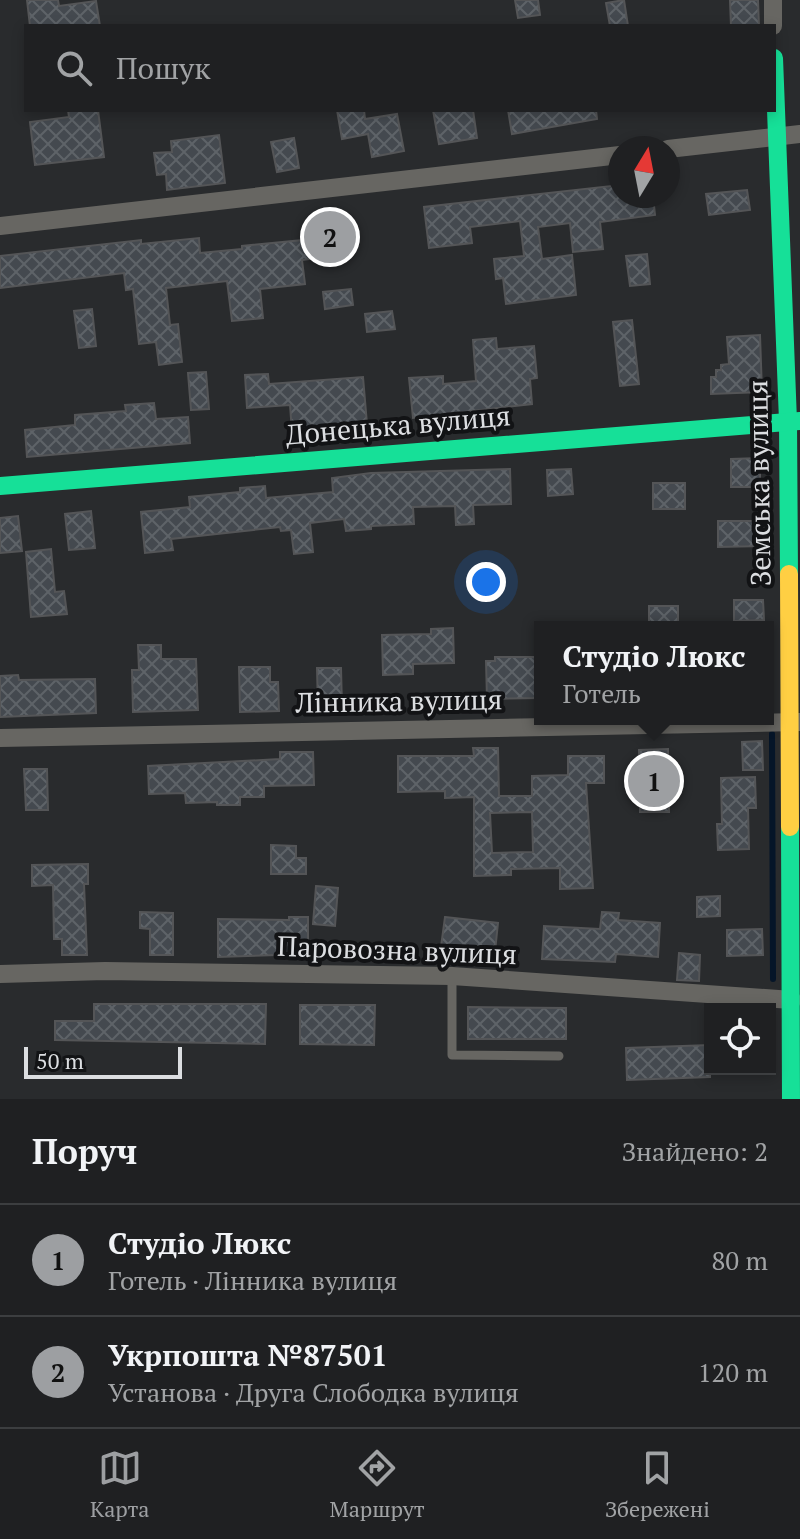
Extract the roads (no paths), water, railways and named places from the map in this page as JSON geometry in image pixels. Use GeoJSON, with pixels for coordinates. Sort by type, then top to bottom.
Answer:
{"type":"FeatureCollection","features":[{"type":"Feature","properties":{"kind":"street"},"geometry":{"type":"LineString","coordinates":[[773,0],[773,24]]}},
{"type":"Feature","properties":{"kind":"street","name":"Земська вулиця"},"geometry":{"type":"LineString","coordinates":[[775,112],[794,421],[794,1011],[791,1099]]}},
{"type":"Feature","properties":{"kind":"street"},"geometry":{"type":"LineString","coordinates":[[680,148],[800,134]]}},
{"type":"Feature","properties":{"kind":"street"},"geometry":{"type":"LineString","coordinates":[[0,226],[608,156]]}},
{"type":"Feature","properties":{"kind":"street","name":"Донецька вулиця"},"geometry":{"type":"LineString","coordinates":[[0,486],[794,421]]}},
{"type":"Feature","properties":{"kind":"street","name":"Лінника вулиця"},"geometry":{"type":"LineString","coordinates":[[774,721],[795,721]]}},
{"type":"Feature","properties":{"kind":"street","name":"Лінника вулиця"},"geometry":{"type":"LineString","coordinates":[[0,738],[608,725]]}},
{"type":"Feature","properties":{"kind":"street","name":"Паровозна вулиця"},"geometry":{"type":"LineString","coordinates":[[0,974],[105,971],[452,976],[794,1011]]}},
{"type":"Feature","properties":{"kind":"lane"},"geometry":{"type":"LineString","coordinates":[[452,976],[452,1055],[559,1056]]}},
{"type":"Feature","properties":{"kind":"waterway"},"geometry":{"type":"LineString","coordinates":[[772,734],[773,979]]}},
{"type":"Feature","properties":{"kind":"place","name":"Укрпошта №87501"},"geometry":{"type":"Point","coordinates":[330,237]}},
{"type":"Feature","properties":{"kind":"place","name":"Студіо Люкс"},"geometry":{"type":"Point","coordinates":[654,781]}}]}
